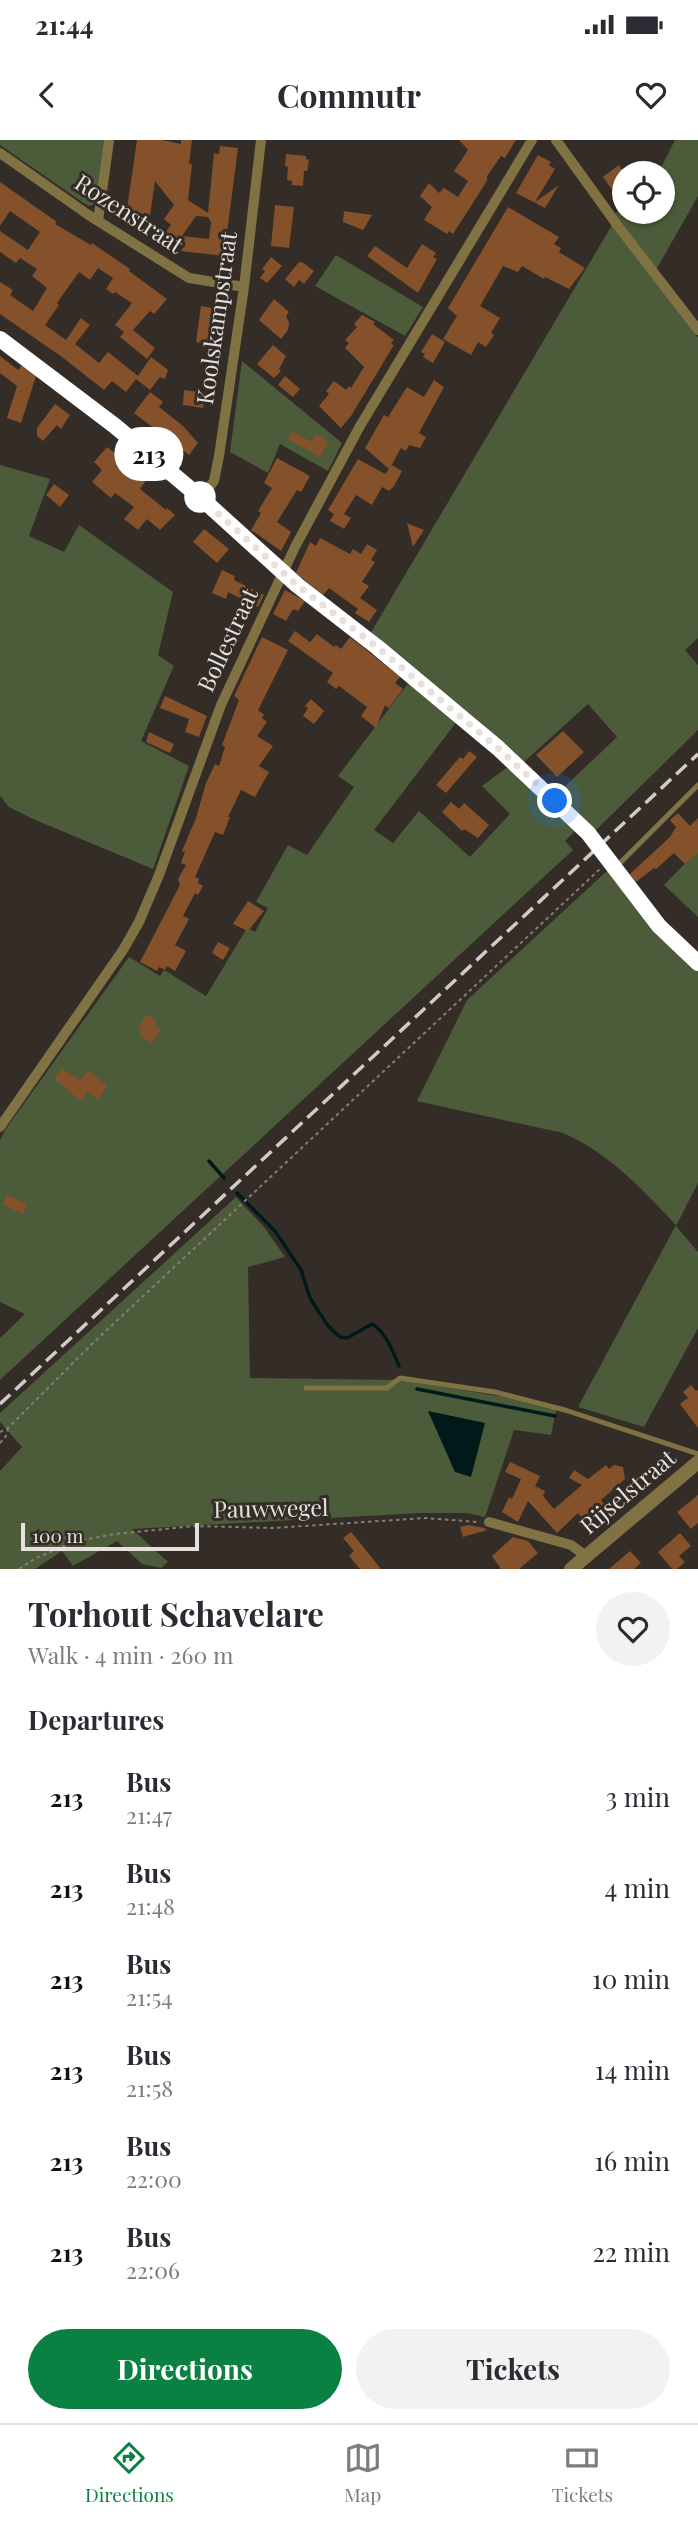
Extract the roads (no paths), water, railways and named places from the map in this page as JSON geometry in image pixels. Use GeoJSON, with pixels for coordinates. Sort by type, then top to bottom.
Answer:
{"type":"FeatureCollection","features":[{"type":"Feature","properties":{"kind":"street"},"geometry":{"type":"LineString","coordinates":[[98,221],[109,140]]}},
{"type":"Feature","properties":{"kind":"street","name":"Koolskampstraat"},"geometry":{"type":"LineString","coordinates":[[201,498],[214,481],[244,287],[261,140]]}},
{"type":"Feature","properties":{"kind":"street","name":"Bollestraat"},"geometry":{"type":"LineString","coordinates":[[0,1127],[124,950],[159,874],[220,705],[282,572],[360,426],[532,140]]}},
{"type":"Feature","properties":{"kind":"street"},"geometry":{"type":"LineString","coordinates":[[556,140],[698,330]]}},
{"type":"Feature","properties":{"kind":"street","name":"Rozenstraat"},"geometry":{"type":"LineString","coordinates":[[0,153],[98,221],[189,278],[244,287]]}},
{"type":"Feature","properties":{"kind":"street"},"geometry":{"type":"LineString","coordinates":[[0,340],[115,426],[201,498],[282,572],[498,748],[588,833],[659,926],[698,963]]}},
{"type":"Feature","properties":{"kind":"street","name":"Rijselstraat"},"geometry":{"type":"LineString","coordinates":[[571,1569],[694,1470]]}},
{"type":"Feature","properties":{"kind":"street","name":"Rijselstraat"},"geometry":{"type":"LineString","coordinates":[[489,1522],[571,1545],[586,1556]]}},
{"type":"Feature","properties":{"kind":"lane"},"geometry":{"type":"LineString","coordinates":[[614,864],[619,864],[697,789]]}},
{"type":"Feature","properties":{"kind":"lane"},"geometry":{"type":"LineString","coordinates":[[306,1388],[387,1388],[400,1378],[495,1392],[565,1410],[698,1454]]}},
{"type":"Feature","properties":{"kind":"water"},"geometry":{"type":"Polygon","coordinates":[[[428,1411],[485,1423],[471,1477],[455,1472],[428,1411]]]}},
{"type":"Feature","properties":{"kind":"waterway"},"geometry":{"type":"LineString","coordinates":[[209,1161],[224,1178]]}},
{"type":"Feature","properties":{"kind":"waterway"},"geometry":{"type":"LineString","coordinates":[[237,1193],[275,1231],[301,1270],[310,1298],[328,1326],[340,1337],[347,1338],[372,1324],[385,1337],[399,1366]]}},
{"type":"Feature","properties":{"kind":"waterway"},"geometry":{"type":"LineString","coordinates":[[417,1389],[555,1416]]}},
{"type":"Feature","properties":{"kind":"railway"},"geometry":{"type":"LineString","coordinates":[[0,1404],[698,754]]}}]}
